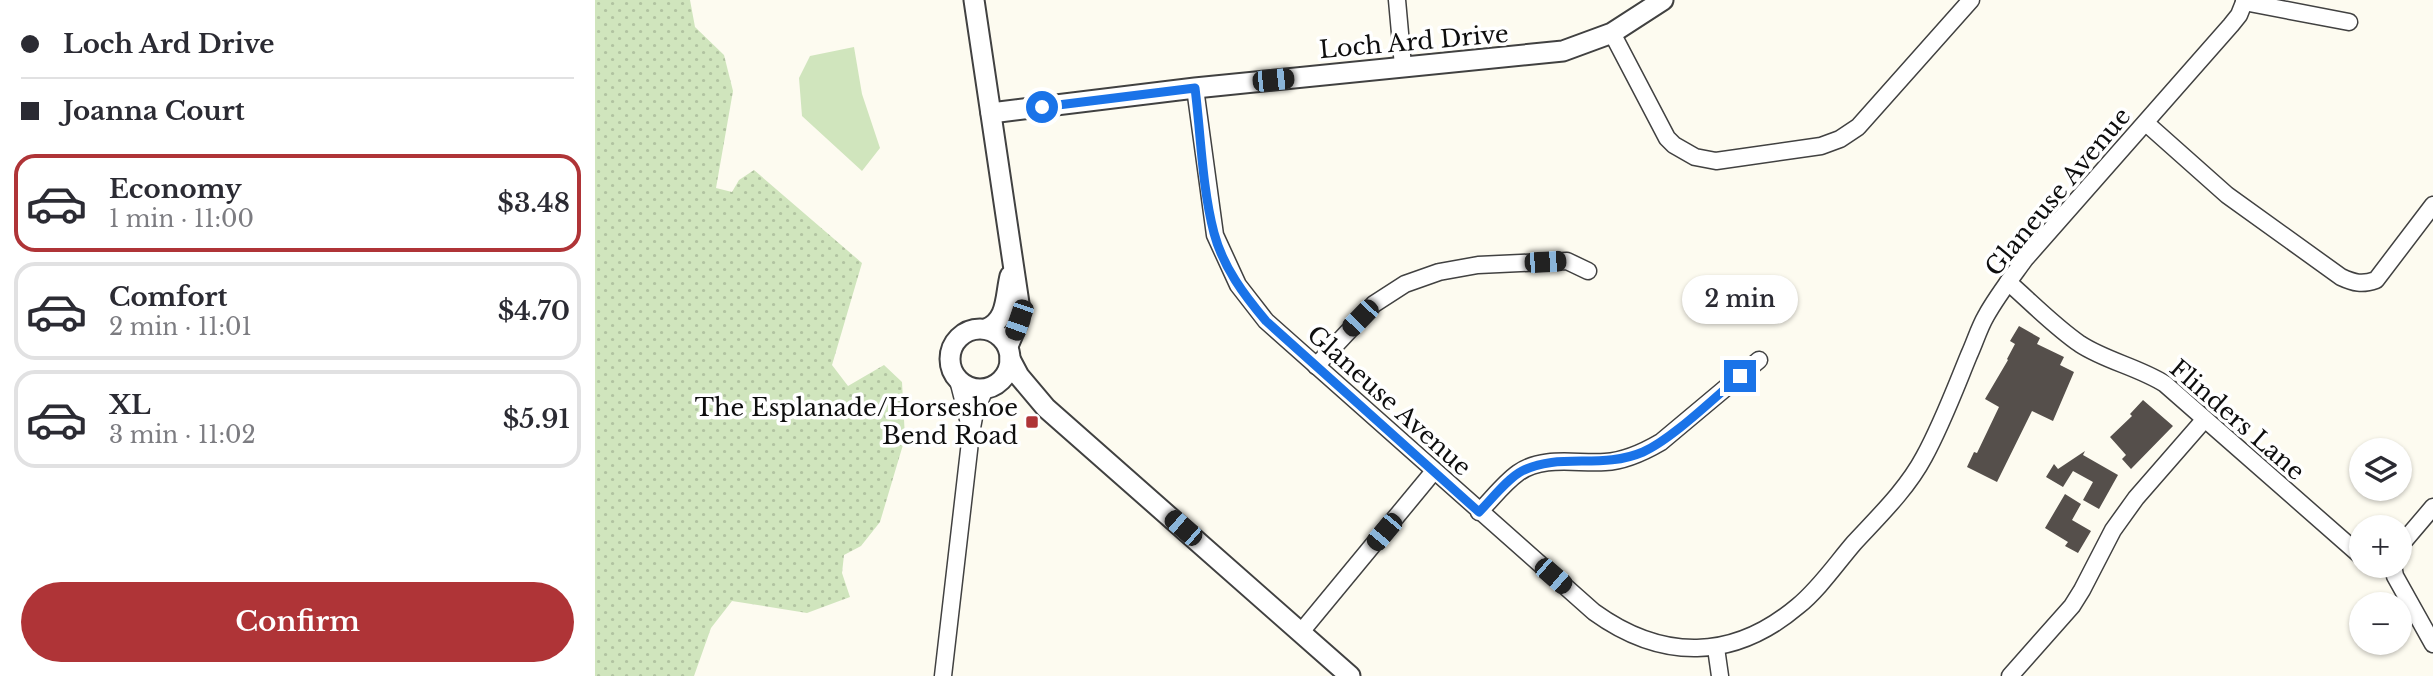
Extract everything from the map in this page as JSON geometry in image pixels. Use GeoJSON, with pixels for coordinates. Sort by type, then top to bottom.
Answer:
{"type":"FeatureCollection","features":[{"type":"Feature","properties":{"kind":"street"},"geometry":{"type":"LineString","coordinates":[[943,676],[975,412],[992,386],[1009,368],[1009,352],[1020,310],[974,0]]}},
{"type":"Feature","properties":{"kind":"street"},"geometry":{"type":"LineString","coordinates":[[1397,0],[1403,66]]}},
{"type":"Feature","properties":{"kind":"street","name":"Loch Ard Drive"},"geometry":{"type":"LineString","coordinates":[[991,113],[1195,88],[1563,51],[1612,33],[1663,0]]}},
{"type":"Feature","properties":{"kind":"street"},"geometry":{"type":"LineString","coordinates":[[1612,33],[1667,138],[1695,157],[1716,162],[1821,146],[1849,134],[1971,0]]}},
{"type":"Feature","properties":{"kind":"street"},"geometry":{"type":"LineString","coordinates":[[2244,1],[2349,22]]}},
{"type":"Feature","properties":{"kind":"street","name":"Glaneuse Avenue"},"geometry":{"type":"LineString","coordinates":[[1195,88],[1209,208],[1215,235],[1225,261],[1250,303],[1266,321],[1479,512],[1616,628],[1639,639],[1664,645],[1716,648],[1748,638],[1799,606],[1898,494],[1923,459],[1986,316],[2008,282],[2025,259],[2231,26],[2244,1]]}},
{"type":"Feature","properties":{"kind":"street"},"geometry":{"type":"LineString","coordinates":[[2145,123],[2227,195],[2353,283],[2365,284],[2376,280],[2433,205]]}},
{"type":"Feature","properties":{"kind":"street"},"geometry":{"type":"LineString","coordinates":[[1317,366],[1374,304],[1405,284],[1439,272],[1478,265],[1567,261],[1588,271]]}},
{"type":"Feature","properties":{"kind":"street"},"geometry":{"type":"LineString","coordinates":[[971,433],[958,380],[951,367],[953,347],[968,332],[993,326],[1003,314],[1013,266]]}},
{"type":"Feature","properties":{"kind":"street","name":"Flinders Lane"},"geometry":{"type":"LineString","coordinates":[[2008,282],[2080,344],[2150,374],[2165,384],[2349,546]]}},
{"type":"Feature","properties":{"kind":"street"},"geometry":{"type":"LineString","coordinates":[[986,329],[994,331],[1009,352],[1019,376],[1046,408],[1350,676]]}},
{"type":"Feature","properties":{"kind":"street"},"geometry":{"type":"LineString","coordinates":[[1479,512],[1519,472],[1538,465],[1555,462],[1606,463],[1643,452],[1661,442],[1759,360]]}},
{"type":"Feature","properties":{"kind":"street"},"geometry":{"type":"LineString","coordinates":[[958,380],[977,389],[992,386],[1015,389],[1046,408]]}},
{"type":"Feature","properties":{"kind":"street"},"geometry":{"type":"LineString","coordinates":[[2010,676],[2072,606],[2113,530],[2136,498],[2204,420]]}},
{"type":"Feature","properties":{"kind":"street"},"geometry":{"type":"LineString","coordinates":[[1301,632],[1434,471]]}},
{"type":"Feature","properties":{"kind":"street"},"geometry":{"type":"LineString","coordinates":[[2412,532],[2433,507]]}},
{"type":"Feature","properties":{"kind":"street"},"geometry":{"type":"LineString","coordinates":[[2396,578],[2433,644]]}},
{"type":"Feature","properties":{"kind":"street"},"geometry":{"type":"LineString","coordinates":[[1716,648],[1720,676]]}},
{"type":"Feature","properties":{"kind":"green space"},"geometry":{"type":"Polygon","coordinates":[[[595,0],[690,0],[695,27],[724,55],[733,91],[716,188],[732,192],[739,180],[754,170],[862,263],[832,365],[848,386],[884,365],[902,382],[905,438],[880,522],[861,546],[844,555],[842,573],[850,597],[807,613],[732,601],[711,628],[694,676],[595,676],[595,0]]]}},
{"type":"Feature","properties":{"kind":"green space"},"geometry":{"type":"Polygon","coordinates":[[[854,47],[862,94],[880,148],[862,171],[802,116],[799,78],[810,56],[854,47]]]}},
{"type":"Feature","properties":{"kind":"building"},"geometry":{"type":"Polygon","coordinates":[[[2019,326],[2040,338],[2037,344],[2064,357],[2060,365],[2074,372],[2053,421],[2032,411],[1997,482],[1967,467],[1974,452],[1977,453],[1999,407],[1985,399],[2008,360],[2015,344],[2010,341],[2019,326]]]}},
{"type":"Feature","properties":{"kind":"building"},"geometry":{"type":"Polygon","coordinates":[[[2143,400],[2173,426],[2131,469],[2122,459],[2126,455],[2110,437],[2132,416],[2130,414],[2143,400]]]}},
{"type":"Feature","properties":{"kind":"building"},"geometry":{"type":"Polygon","coordinates":[[[2085,451],[2083,455],[2118,475],[2099,509],[2083,500],[2093,482],[2073,471],[2063,487],[2046,477],[2054,464],[2058,469],[2085,451]]]}},
{"type":"Feature","properties":{"kind":"building"},"geometry":{"type":"Polygon","coordinates":[[[2065,494],[2081,504],[2072,520],[2091,531],[2078,553],[2065,546],[2068,542],[2045,528],[2065,494]]]}},
{"type":"Feature","properties":{"kind":"place","name":"The Esplanade/Horseshoe Bend Road"},"geometry":{"type":"Point","coordinates":[1032,422]}},
{"type":"Feature","properties":{"kind":"route"},"geometry":{"type":"LineString","coordinates":[[1042,107],[1195,88],[1209,208],[1215,235],[1225,261],[1250,303],[1266,321],[1479,512],[1519,472],[1538,465],[1555,462],[1606,463],[1643,452],[1661,442],[1740,376]]}}]}
